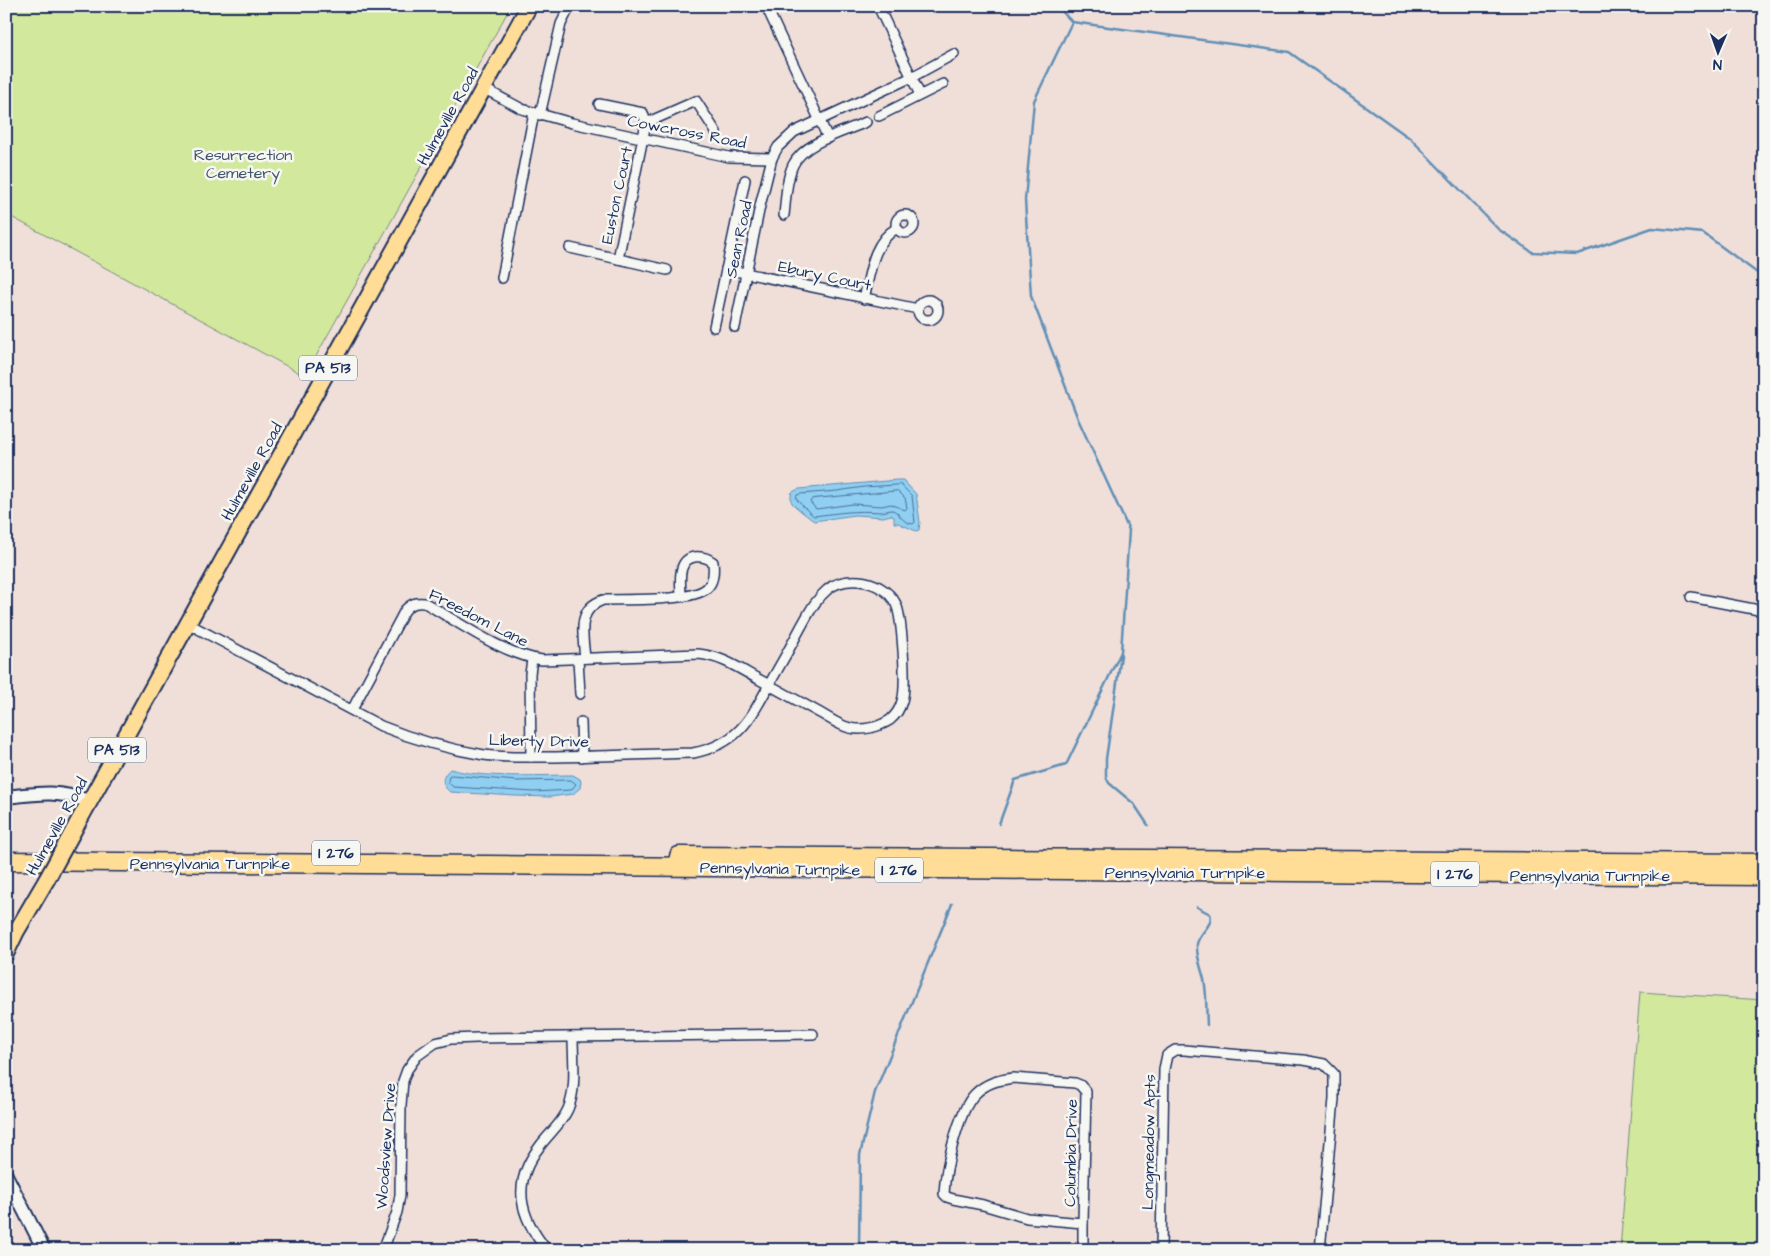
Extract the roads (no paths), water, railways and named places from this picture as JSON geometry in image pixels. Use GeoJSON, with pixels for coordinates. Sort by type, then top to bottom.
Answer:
{"type":"FeatureCollection","features":[{"type":"Feature","properties":{"kind":"highway","name":"Pennsylvania Turnpike"},"geometry":{"type":"LineString","coordinates":[[6,851],[1764,863]]}},
{"type":"Feature","properties":{"kind":"highway","name":"Pennsylvania Turnpike"},"geometry":{"type":"LineString","coordinates":[[6,861],[1764,876]]}},
{"type":"Feature","properties":{"kind":"main road","name":"Hulmeville Road"},"geometry":{"type":"LineString","coordinates":[[6,953],[529,6]]}},
{"type":"Feature","properties":{"kind":"main road"},"geometry":{"type":"LineString","coordinates":[[6,797],[51,792],[62,793],[89,801]]}},
{"type":"Feature","properties":{"kind":"main road"},"geometry":{"type":"LineString","coordinates":[[6,1175],[44,1250]]}},
{"type":"Feature","properties":{"kind":"street"},"geometry":{"type":"LineString","coordinates":[[502,278],[537,114],[561,24],[570,6]]}},
{"type":"Feature","properties":{"kind":"street"},"geometry":{"type":"LineString","coordinates":[[766,6],[828,138]]}},
{"type":"Feature","properties":{"kind":"street"},"geometry":{"type":"LineString","coordinates":[[878,6],[920,95]]}},
{"type":"Feature","properties":{"kind":"street"},"geometry":{"type":"LineString","coordinates":[[772,158],[794,132],[912,77],[954,54]]}},
{"type":"Feature","properties":{"kind":"street"},"geometry":{"type":"LineString","coordinates":[[879,116],[943,84]]}},
{"type":"Feature","properties":{"kind":"street","name":"Cowcross Road"},"geometry":{"type":"LineString","coordinates":[[483,88],[522,109],[537,114],[729,157],[772,158]]}},
{"type":"Feature","properties":{"kind":"street"},"geometry":{"type":"LineString","coordinates":[[599,104],[643,113],[646,123],[696,100],[716,132]]}},
{"type":"Feature","properties":{"kind":"street"},"geometry":{"type":"LineString","coordinates":[[784,215],[793,166],[799,155],[828,138],[866,122]]}},
{"type":"Feature","properties":{"kind":"street","name":"Euston Court"},"geometry":{"type":"LineString","coordinates":[[618,259],[646,123]]}},
{"type":"Feature","properties":{"kind":"street","name":"Sean Road"},"geometry":{"type":"LineString","coordinates":[[735,327],[767,173],[772,158]]}},
{"type":"Feature","properties":{"kind":"street"},"geometry":{"type":"LineString","coordinates":[[714,327],[745,180]]}},
{"type":"Feature","properties":{"kind":"street"},"geometry":{"type":"LineString","coordinates":[[864,299],[871,265],[878,248],[886,235],[897,228]]}},
{"type":"Feature","properties":{"kind":"street"},"geometry":{"type":"LineString","coordinates":[[570,248],[667,270]]}},
{"type":"Feature","properties":{"kind":"street","name":"Ebury Court"},"geometry":{"type":"LineString","coordinates":[[726,270],[918,309]]}},
{"type":"Feature","properties":{"kind":"street"},"geometry":{"type":"LineString","coordinates":[[580,694],[584,618],[586,612],[594,603],[602,600],[681,597],[696,594],[709,587],[714,571],[713,562],[706,557],[700,556],[685,562],[682,568],[681,597]]}},
{"type":"Feature","properties":{"kind":"street","name":"Liberty Drive"},"geometry":{"type":"LineString","coordinates":[[187,623],[381,726],[432,745],[485,755],[582,757],[693,752],[708,750],[719,745],[740,730],[750,720],[769,685],[815,602],[828,588],[846,581],[866,582],[888,593],[896,605],[900,620],[905,685],[902,701],[897,713],[889,720],[879,726],[848,728],[769,685]]}},
{"type":"Feature","properties":{"kind":"street"},"geometry":{"type":"LineString","coordinates":[[1691,597],[1764,611]]}},
{"type":"Feature","properties":{"kind":"street","name":"Freedom Lane"},"geometry":{"type":"LineString","coordinates":[[352,710],[406,610],[411,604],[425,603],[507,650],[532,659],[713,655],[769,685]]}},
{"type":"Feature","properties":{"kind":"street"},"geometry":{"type":"LineString","coordinates":[[531,757],[530,674],[532,659]]}},
{"type":"Feature","properties":{"kind":"street"},"geometry":{"type":"LineString","coordinates":[[581,722],[582,757]]}},
{"type":"Feature","properties":{"kind":"street","name":"Woodsview Drive"},"geometry":{"type":"LineString","coordinates":[[383,1250],[397,1212],[400,1195],[402,1087],[411,1062],[435,1043],[451,1039],[813,1034]]}},
{"type":"Feature","properties":{"kind":"street"},"geometry":{"type":"LineString","coordinates":[[548,1250],[534,1234],[524,1211],[523,1176],[533,1154],[558,1124],[569,1106],[573,1084],[573,1037]]}},
{"type":"Feature","properties":{"kind":"street","name":"Longmeadow Apts"},"geometry":{"type":"LineString","coordinates":[[1161,1250],[1164,1069],[1167,1055],[1175,1050],[1184,1050],[1303,1060],[1324,1064],[1331,1070],[1335,1081],[1334,1099],[1320,1250]]}},
{"type":"Feature","properties":{"kind":"street","name":"Columbia Drive"},"geometry":{"type":"LineString","coordinates":[[1083,1223],[1027,1218],[982,1205],[952,1199],[944,1194],[948,1166],[964,1112],[968,1103],[981,1089],[1001,1079],[1013,1078],[1075,1083],[1084,1089],[1086,1098],[1083,1250]]}},
{"type":"Feature","properties":{"kind":"water"},"geometry":{"type":"Polygon","coordinates":[[[903,480],[916,494],[920,522],[919,530],[916,531],[894,523],[894,517],[891,515],[883,517],[855,515],[814,521],[796,507],[791,500],[792,492],[799,489],[903,480]]]}},
{"type":"Feature","properties":{"kind":"water"},"geometry":{"type":"Polygon","coordinates":[[[450,769],[495,775],[573,775],[580,779],[581,782],[580,788],[573,794],[550,797],[450,792],[445,787],[443,781],[450,769]]]}},
{"type":"Feature","properties":{"kind":"waterway"},"geometry":{"type":"LineString","coordinates":[[1057,6],[1072,22],[1289,52],[1411,139],[1498,229],[1532,252],[1577,254],[1652,228],[1703,233],[1764,278]]}},
{"type":"Feature","properties":{"kind":"waterway"},"geometry":{"type":"LineString","coordinates":[[999,824],[1015,780],[1066,765],[1121,652],[1129,530],[1078,419],[1031,296],[1025,200],[1034,101],[1072,22]]}},
{"type":"Feature","properties":{"kind":"waterway"},"geometry":{"type":"LineString","coordinates":[[1121,655],[1106,759],[1106,777],[1109,783],[1134,804],[1148,825]]}},
{"type":"Feature","properties":{"kind":"waterway"},"geometry":{"type":"LineString","coordinates":[[859,1250],[860,1155],[875,1092],[952,904]]}},
{"type":"Feature","properties":{"kind":"waterway"},"geometry":{"type":"LineString","coordinates":[[1197,907],[1210,914],[1211,918],[1197,944],[1198,957],[1205,985],[1207,1025]]}},
{"type":"Feature","properties":{"kind":"park label","name":"Resurrection Cemetery"},"geometry":{"type":"Point","coordinates":[243,163]}}]}
